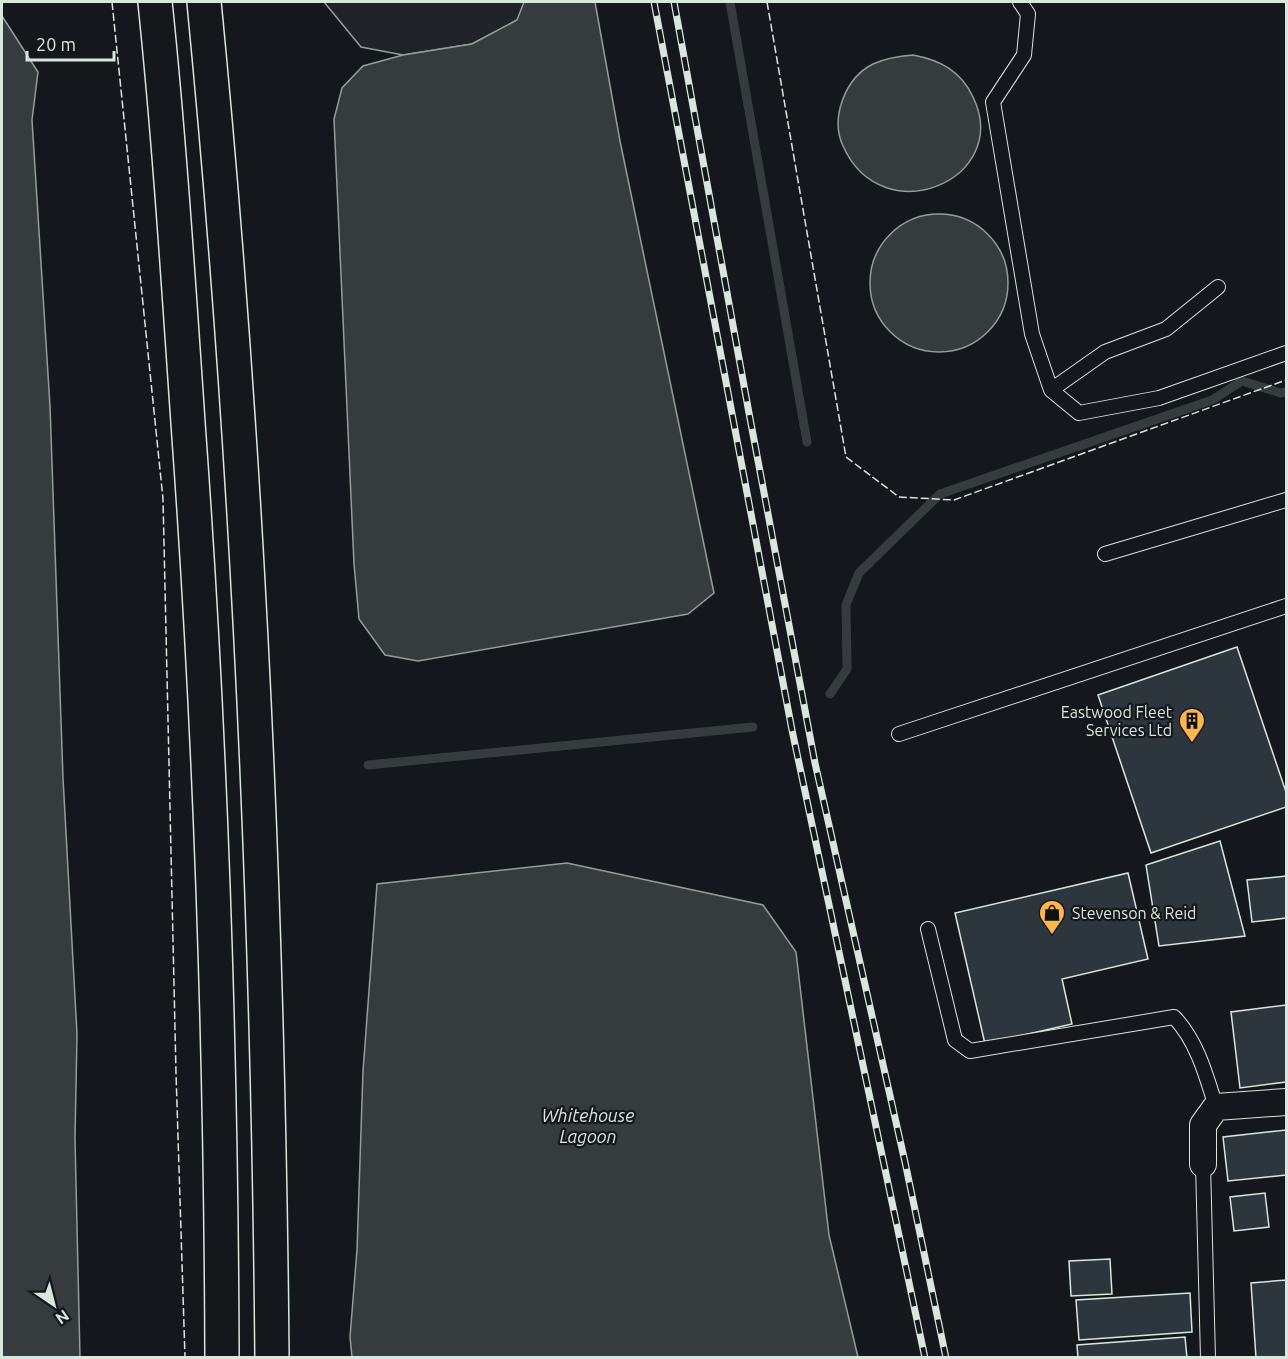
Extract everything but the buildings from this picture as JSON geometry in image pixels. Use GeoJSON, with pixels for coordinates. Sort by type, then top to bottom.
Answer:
{"type":"FeatureCollection","features":[{"type":"Feature","properties":{"kind":"highway"},"geometry":{"type":"LineString","coordinates":[[155,2],[182,317],[201,608],[219,1106],[222,1358]]}},
{"type":"Feature","properties":{"kind":"highway"},"geometry":{"type":"LineString","coordinates":[[204,2],[214,87],[231,310],[255,724],[265,946],[272,1358]]}},
{"type":"Feature","properties":{"kind":"street"},"geometry":{"type":"LineString","coordinates":[[1203,1164],[1203,1125],[1216,1107],[1287,1102]]}},
{"type":"Feature","properties":{"kind":"lane"},"geometry":{"type":"LineString","coordinates":[[1020,2],[1028,14],[1024,55],[993,102],[1032,334],[1051,390],[1079,413],[1159,398],[1287,353]]}},
{"type":"Feature","properties":{"kind":"lane"},"geometry":{"type":"LineString","coordinates":[[1051,390],[1105,352],[1166,329],[1218,287]]}},
{"type":"Feature","properties":{"kind":"lane"},"geometry":{"type":"LineString","coordinates":[[1105,554],[1287,500]]}},
{"type":"Feature","properties":{"kind":"lane"},"geometry":{"type":"LineString","coordinates":[[899,734],[1287,606]]}},
{"type":"Feature","properties":{"kind":"lane"},"geometry":{"type":"LineString","coordinates":[[928,929],[956,1040],[970,1051],[1174,1017],[1186,1030],[1205,1071],[1216,1107]]}},
{"type":"Feature","properties":{"kind":"lane"},"geometry":{"type":"LineString","coordinates":[[1203,1164],[1208,1358]]}},
{"type":"Feature","properties":{"kind":"shaded area"},"geometry":{"type":"Polygon","coordinates":[[[324,2],[526,2],[517,20],[472,44],[403,55],[361,47],[324,2]]]}},
{"type":"Feature","properties":{"kind":"water"},"geometry":{"type":"Polygon","coordinates":[[[524,2],[595,2],[620,141],[714,593],[688,614],[418,661],[385,655],[359,619],[354,564],[334,119],[342,88],[363,66],[403,55],[472,44],[517,20],[524,2]]]}},
{"type":"Feature","properties":{"kind":"water"},"geometry":{"type":"Polygon","coordinates":[[[2,16],[38,72],[32,120],[50,406],[63,778],[77,1034],[75,1139],[80,1357],[2,1357],[2,16]]]}},
{"type":"Feature","properties":{"kind":"water"},"geometry":{"type":"Polygon","coordinates":[[[913,55],[949,68],[962,80],[973,97],[981,126],[975,152],[960,172],[938,186],[912,191],[886,187],[862,173],[843,146],[838,123],[839,111],[848,89],[863,70],[883,60],[913,55]]]}},
{"type":"Feature","properties":{"kind":"water"},"geometry":{"type":"Polygon","coordinates":[[[939,214],[965,219],[988,234],[1003,257],[1008,283],[1003,309],[988,332],[965,347],[939,352],[913,347],[890,332],[875,309],[870,283],[875,257],[890,234],[913,219],[939,214]]]}},
{"type":"Feature","properties":{"kind":"water","name":"Whitehouse Lagoon"},"geometry":{"type":"Polygon","coordinates":[[[567,863],[763,905],[796,952],[829,1235],[858,1357],[352,1357],[350,1337],[357,1250],[363,1071],[377,884],[567,863]]]}},
{"type":"Feature","properties":{"kind":"waterway"},"geometry":{"type":"LineString","coordinates":[[730,2],[807,442]]}},
{"type":"Feature","properties":{"kind":"waterway"},"geometry":{"type":"LineString","coordinates":[[830,694],[847,669],[846,605],[859,573],[940,494],[1212,400],[1242,381],[1281,393],[1286,392]]}},
{"type":"Feature","properties":{"kind":"waterway"},"geometry":{"type":"LineString","coordinates":[[368,765],[753,727]]}},
{"type":"Feature","properties":{"kind":"railway"},"geometry":{"type":"LineString","coordinates":[[654,2],[792,730],[925,1358]]}},
{"type":"Feature","properties":{"kind":"railway"},"geometry":{"type":"LineString","coordinates":[[674,2],[815,763],[905,1162],[946,1358]]}},
{"type":"Feature","properties":{"kind":"fence"},"geometry":{"type":"LineString","coordinates":[[112,2],[163,499],[185,1358]]}},
{"type":"Feature","properties":{"kind":"fence"},"geometry":{"type":"LineString","coordinates":[[767,2],[846,457],[899,497],[954,500],[1286,380]]}},
{"type":"Feature","properties":{"kind":"place","name":"Eastwood Fleet Services Ltd"},"geometry":{"type":"Point","coordinates":[1192,744]}},
{"type":"Feature","properties":{"kind":"place","name":"Stevenson & Reid"},"geometry":{"type":"Point","coordinates":[1052,936]}}]}
